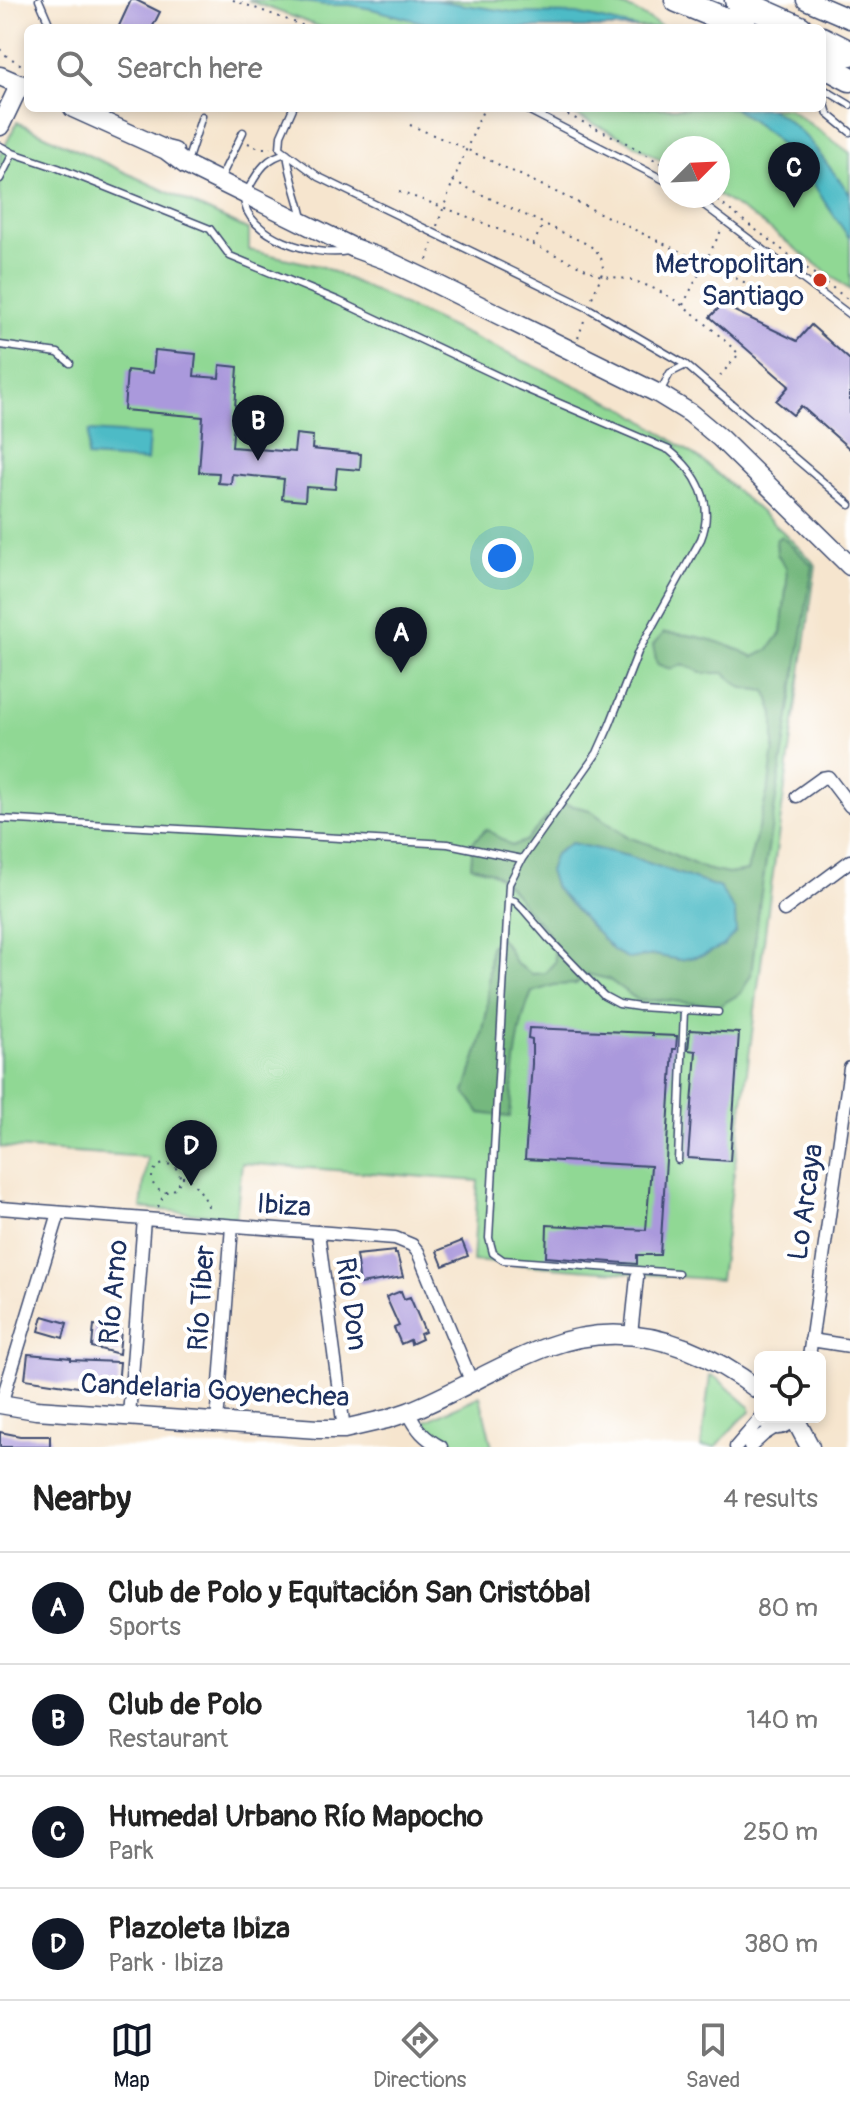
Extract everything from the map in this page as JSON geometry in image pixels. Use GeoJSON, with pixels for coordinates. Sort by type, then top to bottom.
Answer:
{"type":"FeatureCollection","features":[{"type":"Feature","properties":{"kind":"highway"},"geometry":{"type":"LineString","coordinates":[[667,0],[703,24]]}},
{"type":"Feature","properties":{"kind":"highway"},"geometry":{"type":"LineString","coordinates":[[677,0],[735,24]]}},
{"type":"Feature","properties":{"kind":"highway"},"geometry":{"type":"LineString","coordinates":[[737,0],[791,24]]}},
{"type":"Feature","properties":{"kind":"highway"},"geometry":{"type":"LineString","coordinates":[[826,41],[850,53]]}},
{"type":"Feature","properties":{"kind":"highway"},"geometry":{"type":"LineString","coordinates":[[826,66],[850,79]]}},
{"type":"Feature","properties":{"kind":"main road"},"geometry":{"type":"LineString","coordinates":[[806,0],[850,19]]}},
{"type":"Feature","properties":{"kind":"main road"},"geometry":{"type":"LineString","coordinates":[[0,76],[24,80]]}},
{"type":"Feature","properties":{"kind":"main road"},"geometry":{"type":"LineString","coordinates":[[0,126],[24,82]]}},
{"type":"Feature","properties":{"kind":"main road"},"geometry":{"type":"LineString","coordinates":[[92,112],[166,150],[186,165],[302,214],[372,249],[386,260]]}},
{"type":"Feature","properties":{"kind":"main road"},"geometry":{"type":"LineString","coordinates":[[166,150],[189,156],[356,249],[422,277],[659,394],[690,413],[720,438],[850,566]]}},
{"type":"Feature","properties":{"kind":"main road","name":"Candelaria Goyenechea"},"geometry":{"type":"LineString","coordinates":[[0,1404],[36,1410],[344,1429],[408,1412],[533,1353],[565,1341],[598,1335],[631,1335],[669,1342],[713,1360],[754,1387]]}},
{"type":"Feature","properties":{"kind":"main road","name":"Candelaria Goyenechea"},"geometry":{"type":"LineString","coordinates":[[737,1375],[754,1396]]}},
{"type":"Feature","properties":{"kind":"main road"},"geometry":{"type":"LineString","coordinates":[[781,1423],[801,1447]]}},
{"type":"Feature","properties":{"kind":"main road"},"geometry":{"type":"LineString","coordinates":[[782,1423],[810,1447]]}},
{"type":"Feature","properties":{"kind":"street"},"geometry":{"type":"LineString","coordinates":[[797,796],[828,777],[850,806]]}},
{"type":"Feature","properties":{"kind":"street"},"geometry":{"type":"LineString","coordinates":[[784,910],[850,861]]}},
{"type":"Feature","properties":{"kind":"street","name":"Lo Arcaya"},"geometry":{"type":"LineString","coordinates":[[809,1351],[850,1074]]}},
{"type":"Feature","properties":{"kind":"street","name":"Ibiza"},"geometry":{"type":"LineString","coordinates":[[0,1208],[395,1238],[412,1245],[418,1252],[472,1383]]}},
{"type":"Feature","properties":{"kind":"street"},"geometry":{"type":"LineString","coordinates":[[0,1404],[59,1213]]}},
{"type":"Feature","properties":{"kind":"street","name":"Río Arno"},"geometry":{"type":"LineString","coordinates":[[129,1416],[151,1220]]}},
{"type":"Feature","properties":{"kind":"street","name":"Río Tíber"},"geometry":{"type":"LineString","coordinates":[[217,1423],[232,1226]]}},
{"type":"Feature","properties":{"kind":"street","name":"Río Don"},"geometry":{"type":"LineString","coordinates":[[318,1232],[344,1429]]}},
{"type":"Feature","properties":{"kind":"street"},"geometry":{"type":"LineString","coordinates":[[631,1335],[637,1273]]}},
{"type":"Feature","properties":{"kind":"street"},"geometry":{"type":"LineString","coordinates":[[810,1341],[850,1346]]}},
{"type":"Feature","properties":{"kind":"street","name":"Lo Arcaya"},"geometry":{"type":"LineString","coordinates":[[805,1351],[810,1341]]}},
{"type":"Feature","properties":{"kind":"street"},"geometry":{"type":"LineString","coordinates":[[408,1412],[418,1431],[441,1447]]}},
{"type":"Feature","properties":{"kind":"street"},"geometry":{"type":"LineString","coordinates":[[736,1447],[773,1423]]}},
{"type":"Feature","properties":{"kind":"street"},"geometry":{"type":"LineString","coordinates":[[750,1447],[775,1423]]}},
{"type":"Feature","properties":{"kind":"lane"},"geometry":{"type":"LineString","coordinates":[[41,1],[50,24]]}},
{"type":"Feature","properties":{"kind":"lane"},"geometry":{"type":"LineString","coordinates":[[826,93],[850,105]]}},
{"type":"Feature","properties":{"kind":"lane"},"geometry":{"type":"LineString","coordinates":[[826,103],[831,118],[850,132]]}},
{"type":"Feature","properties":{"kind":"lane"},"geometry":{"type":"LineString","coordinates":[[291,112],[281,135],[280,148],[319,177],[588,308],[686,365],[850,505]]}},
{"type":"Feature","properties":{"kind":"lane"},"geometry":{"type":"LineString","coordinates":[[532,112],[658,177]]}},
{"type":"Feature","properties":{"kind":"lane"},"geometry":{"type":"LineString","coordinates":[[189,156],[202,116]]}},
{"type":"Feature","properties":{"kind":"lane"},"geometry":{"type":"LineString","coordinates":[[223,173],[241,135]]}},
{"type":"Feature","properties":{"kind":"lane"},"geometry":{"type":"LineString","coordinates":[[0,146],[210,229],[230,256],[339,301],[519,386],[669,450],[691,472],[704,493],[705,529],[701,539],[638,652],[597,753],[522,859],[509,884],[489,1238],[493,1253],[503,1260],[637,1273],[678,1273]]}},
{"type":"Feature","properties":{"kind":"lane"},"geometry":{"type":"LineString","coordinates":[[0,179],[13,153]]}},
{"type":"Feature","properties":{"kind":"lane"},"geometry":{"type":"LineString","coordinates":[[247,190],[264,164],[287,153]]}},
{"type":"Feature","properties":{"kind":"lane"},"geometry":{"type":"LineString","coordinates":[[287,153],[302,214]]}},
{"type":"Feature","properties":{"kind":"lane"},"geometry":{"type":"LineString","coordinates":[[709,208],[850,315]]}},
{"type":"Feature","properties":{"kind":"lane"},"geometry":{"type":"LineString","coordinates":[[0,345],[58,353],[70,363]]}},
{"type":"Feature","properties":{"kind":"lane"},"geometry":{"type":"LineString","coordinates":[[659,394],[670,373],[686,365]]}},
{"type":"Feature","properties":{"kind":"lane"},"geometry":{"type":"LineString","coordinates":[[0,819],[448,844],[522,859]]}},
{"type":"Feature","properties":{"kind":"lane"},"geometry":{"type":"LineString","coordinates":[[508,899],[523,909],[604,996],[619,1004],[718,1012]]}},
{"type":"Feature","properties":{"kind":"lane"},"geometry":{"type":"LineString","coordinates":[[678,1160],[684,1010]]}},
{"type":"Feature","properties":{"kind":"path"},"geometry":{"type":"LineString","coordinates":[[233,0],[299,24]]}},
{"type":"Feature","properties":{"kind":"path"},"geometry":{"type":"LineString","coordinates":[[0,49],[24,79]]}},
{"type":"Feature","properties":{"kind":"path"},"geometry":{"type":"LineString","coordinates":[[422,277],[443,206],[482,112]]}},
{"type":"Feature","properties":{"kind":"path"},"geometry":{"type":"LineString","coordinates":[[561,112],[623,141],[658,162]]}},
{"type":"Feature","properties":{"kind":"path"},"geometry":{"type":"LineString","coordinates":[[410,125],[752,286]]}},
{"type":"Feature","properties":{"kind":"path"},"geometry":{"type":"LineString","coordinates":[[241,135],[259,148],[280,148]]}},
{"type":"Feature","properties":{"kind":"path"},"geometry":{"type":"LineString","coordinates":[[453,181],[587,244],[597,251],[604,267],[601,276]]}},
{"type":"Feature","properties":{"kind":"path"},"geometry":{"type":"LineString","coordinates":[[399,192],[443,206],[601,276],[627,279],[656,290],[683,306],[739,354],[712,386]]}},
{"type":"Feature","properties":{"kind":"path"},"geometry":{"type":"LineString","coordinates":[[727,208],[850,301]]}},
{"type":"Feature","properties":{"kind":"path"},"geometry":{"type":"LineString","coordinates":[[683,306],[726,220]]}},
{"type":"Feature","properties":{"kind":"path"},"geometry":{"type":"LineString","coordinates":[[533,244],[543,224]]}},
{"type":"Feature","properties":{"kind":"path"},"geometry":{"type":"LineString","coordinates":[[172,1164],[181,1177],[173,1191],[165,1192],[157,1189],[152,1174],[156,1167],[172,1164]]}},
{"type":"Feature","properties":{"kind":"path"},"geometry":{"type":"LineString","coordinates":[[181,1177],[187,1177],[208,1203],[207,1224]]}},
{"type":"Feature","properties":{"kind":"path"},"geometry":{"type":"LineString","coordinates":[[151,1220],[165,1192]]}},
{"type":"Feature","properties":{"kind":"green space"},"geometry":{"type":"Polygon","coordinates":[[[248,0],[603,0],[633,10],[657,24],[312,24],[248,0]]]}},
{"type":"Feature","properties":{"kind":"green space"},"geometry":{"type":"Polygon","coordinates":[[[569,112],[794,112],[850,153],[850,290],[730,203],[730,136],[658,136],[658,158],[569,112]]]}},
{"type":"Feature","properties":{"kind":"green space"},"geometry":{"type":"Polygon","coordinates":[[[17,122],[249,230],[249,250],[323,267],[628,410],[703,461],[816,565],[720,1280],[473,1261],[478,1181],[242,1163],[236,1217],[141,1208],[147,1157],[0,1147],[0,156],[17,122]]]}},
{"type":"Feature","properties":{"kind":"green space"},"geometry":{"type":"Polygon","coordinates":[[[781,536],[813,566],[760,899],[751,975],[741,993],[719,1006],[663,1000],[639,1001],[608,979],[587,974],[576,984],[554,985],[532,992],[519,1038],[510,1117],[480,1113],[465,1092],[487,1011],[490,947],[499,937],[515,963],[532,974],[545,973],[555,962],[550,936],[508,885],[489,871],[471,866],[473,842],[486,829],[512,846],[525,841],[561,803],[590,810],[627,837],[705,869],[728,874],[747,871],[769,786],[774,747],[774,714],[766,691],[743,688],[724,673],[703,673],[683,664],[670,669],[657,664],[653,645],[664,633],[710,640],[754,657],[768,650],[781,633],[787,581],[786,568],[777,554],[776,540],[781,536]],[[571,843],[555,854],[549,871],[555,888],[614,951],[629,959],[654,955],[680,960],[704,955],[720,888],[628,856],[571,843]]]}},
{"type":"Feature","properties":{"kind":"green space"},"geometry":{"type":"Polygon","coordinates":[[[710,1376],[718,1379],[750,1407],[750,1412],[716,1447],[701,1447],[710,1376]]]}},
{"type":"Feature","properties":{"kind":"green space"},"geometry":{"type":"Polygon","coordinates":[[[480,1396],[492,1447],[446,1444],[415,1426],[480,1396]]]}},
{"type":"Feature","properties":{"kind":"water"},"geometry":{"type":"Polygon","coordinates":[[[292,0],[433,0],[519,13],[577,14],[620,24],[428,24],[372,9],[292,0]]]}},
{"type":"Feature","properties":{"kind":"water"},"geometry":{"type":"Polygon","coordinates":[[[739,112],[776,112],[808,139],[850,194],[850,239],[804,168],[771,135],[739,112]]]}},
{"type":"Feature","properties":{"kind":"water"},"geometry":{"type":"Polygon","coordinates":[[[89,431],[149,435],[147,461],[87,457],[89,431]]]}},
{"type":"Feature","properties":{"kind":"water"},"geometry":{"type":"Polygon","coordinates":[[[571,843],[628,856],[720,888],[735,912],[736,932],[723,946],[704,955],[680,960],[654,955],[629,959],[614,951],[555,888],[549,871],[555,854],[571,843]]]}},
{"type":"Feature","properties":{"kind":"building"},"geometry":{"type":"Polygon","coordinates":[[[131,0],[160,12],[154,24],[120,24],[131,0]]]}},
{"type":"Feature","properties":{"kind":"building"},"geometry":{"type":"Polygon","coordinates":[[[722,305],[797,341],[811,325],[850,360],[850,449],[801,406],[793,415],[776,401],[789,386],[710,317],[722,305]]]}},
{"type":"Feature","properties":{"kind":"building"},"geometry":{"type":"Polygon","coordinates":[[[155,350],[196,354],[194,376],[219,378],[220,365],[238,367],[232,447],[294,452],[296,434],[313,436],[312,449],[361,454],[360,470],[337,468],[335,489],[306,487],[305,501],[282,499],[284,479],[232,474],[231,484],[218,483],[219,473],[199,472],[203,417],[124,410],[127,370],[153,373],[155,350]]]}},
{"type":"Feature","properties":{"kind":"building"},"geometry":{"type":"Polygon","coordinates":[[[529,1028],[677,1036],[676,1049],[673,1049],[660,1255],[637,1255],[637,1264],[546,1257],[547,1225],[646,1230],[651,1166],[525,1159],[532,1064],[529,1028]]]}},
{"type":"Feature","properties":{"kind":"building"},"geometry":{"type":"Polygon","coordinates":[[[690,1030],[739,1033],[730,1161],[688,1158],[696,1051],[688,1050],[690,1030]]]}},
{"type":"Feature","properties":{"kind":"building"},"geometry":{"type":"Polygon","coordinates":[[[462,1241],[468,1256],[443,1266],[437,1251],[462,1241]]]}},
{"type":"Feature","properties":{"kind":"building"},"geometry":{"type":"Polygon","coordinates":[[[395,1251],[403,1277],[360,1284],[356,1255],[395,1251]]]}},
{"type":"Feature","properties":{"kind":"building"},"geometry":{"type":"Polygon","coordinates":[[[401,1291],[404,1299],[410,1297],[425,1332],[420,1334],[422,1339],[411,1344],[410,1340],[401,1344],[394,1328],[399,1326],[386,1297],[401,1291]]]}},
{"type":"Feature","properties":{"kind":"building"},"geometry":{"type":"Polygon","coordinates":[[[43,1316],[67,1323],[63,1338],[39,1331],[43,1316]]]}},
{"type":"Feature","properties":{"kind":"building"},"geometry":{"type":"Polygon","coordinates":[[[94,1325],[121,1330],[119,1354],[92,1347],[94,1325]]]}},
{"type":"Feature","properties":{"kind":"building"},"geometry":{"type":"Polygon","coordinates":[[[28,1354],[120,1362],[118,1386],[95,1384],[95,1387],[78,1387],[25,1379],[28,1354]]]}},
{"type":"Feature","properties":{"kind":"building"},"geometry":{"type":"Polygon","coordinates":[[[0,1432],[50,1436],[50,1447],[0,1447],[0,1432]]]}},
{"type":"Feature","properties":{"kind":"place","name":"Humedal Urbano Río Mapocho"},"geometry":{"type":"Point","coordinates":[794,208]}},
{"type":"Feature","properties":{"kind":"place","name":"Metropolitan Santiago"},"geometry":{"type":"Point","coordinates":[820,280]}},
{"type":"Feature","properties":{"kind":"place","name":"Club de Polo"},"geometry":{"type":"Point","coordinates":[258,461]}},
{"type":"Feature","properties":{"kind":"place","name":"Club de Polo y Equitación San Cristóbal"},"geometry":{"type":"Point","coordinates":[401,673]}},
{"type":"Feature","properties":{"kind":"place","name":"Plazoleta Ibiza"},"geometry":{"type":"Point","coordinates":[191,1186]}}]}
